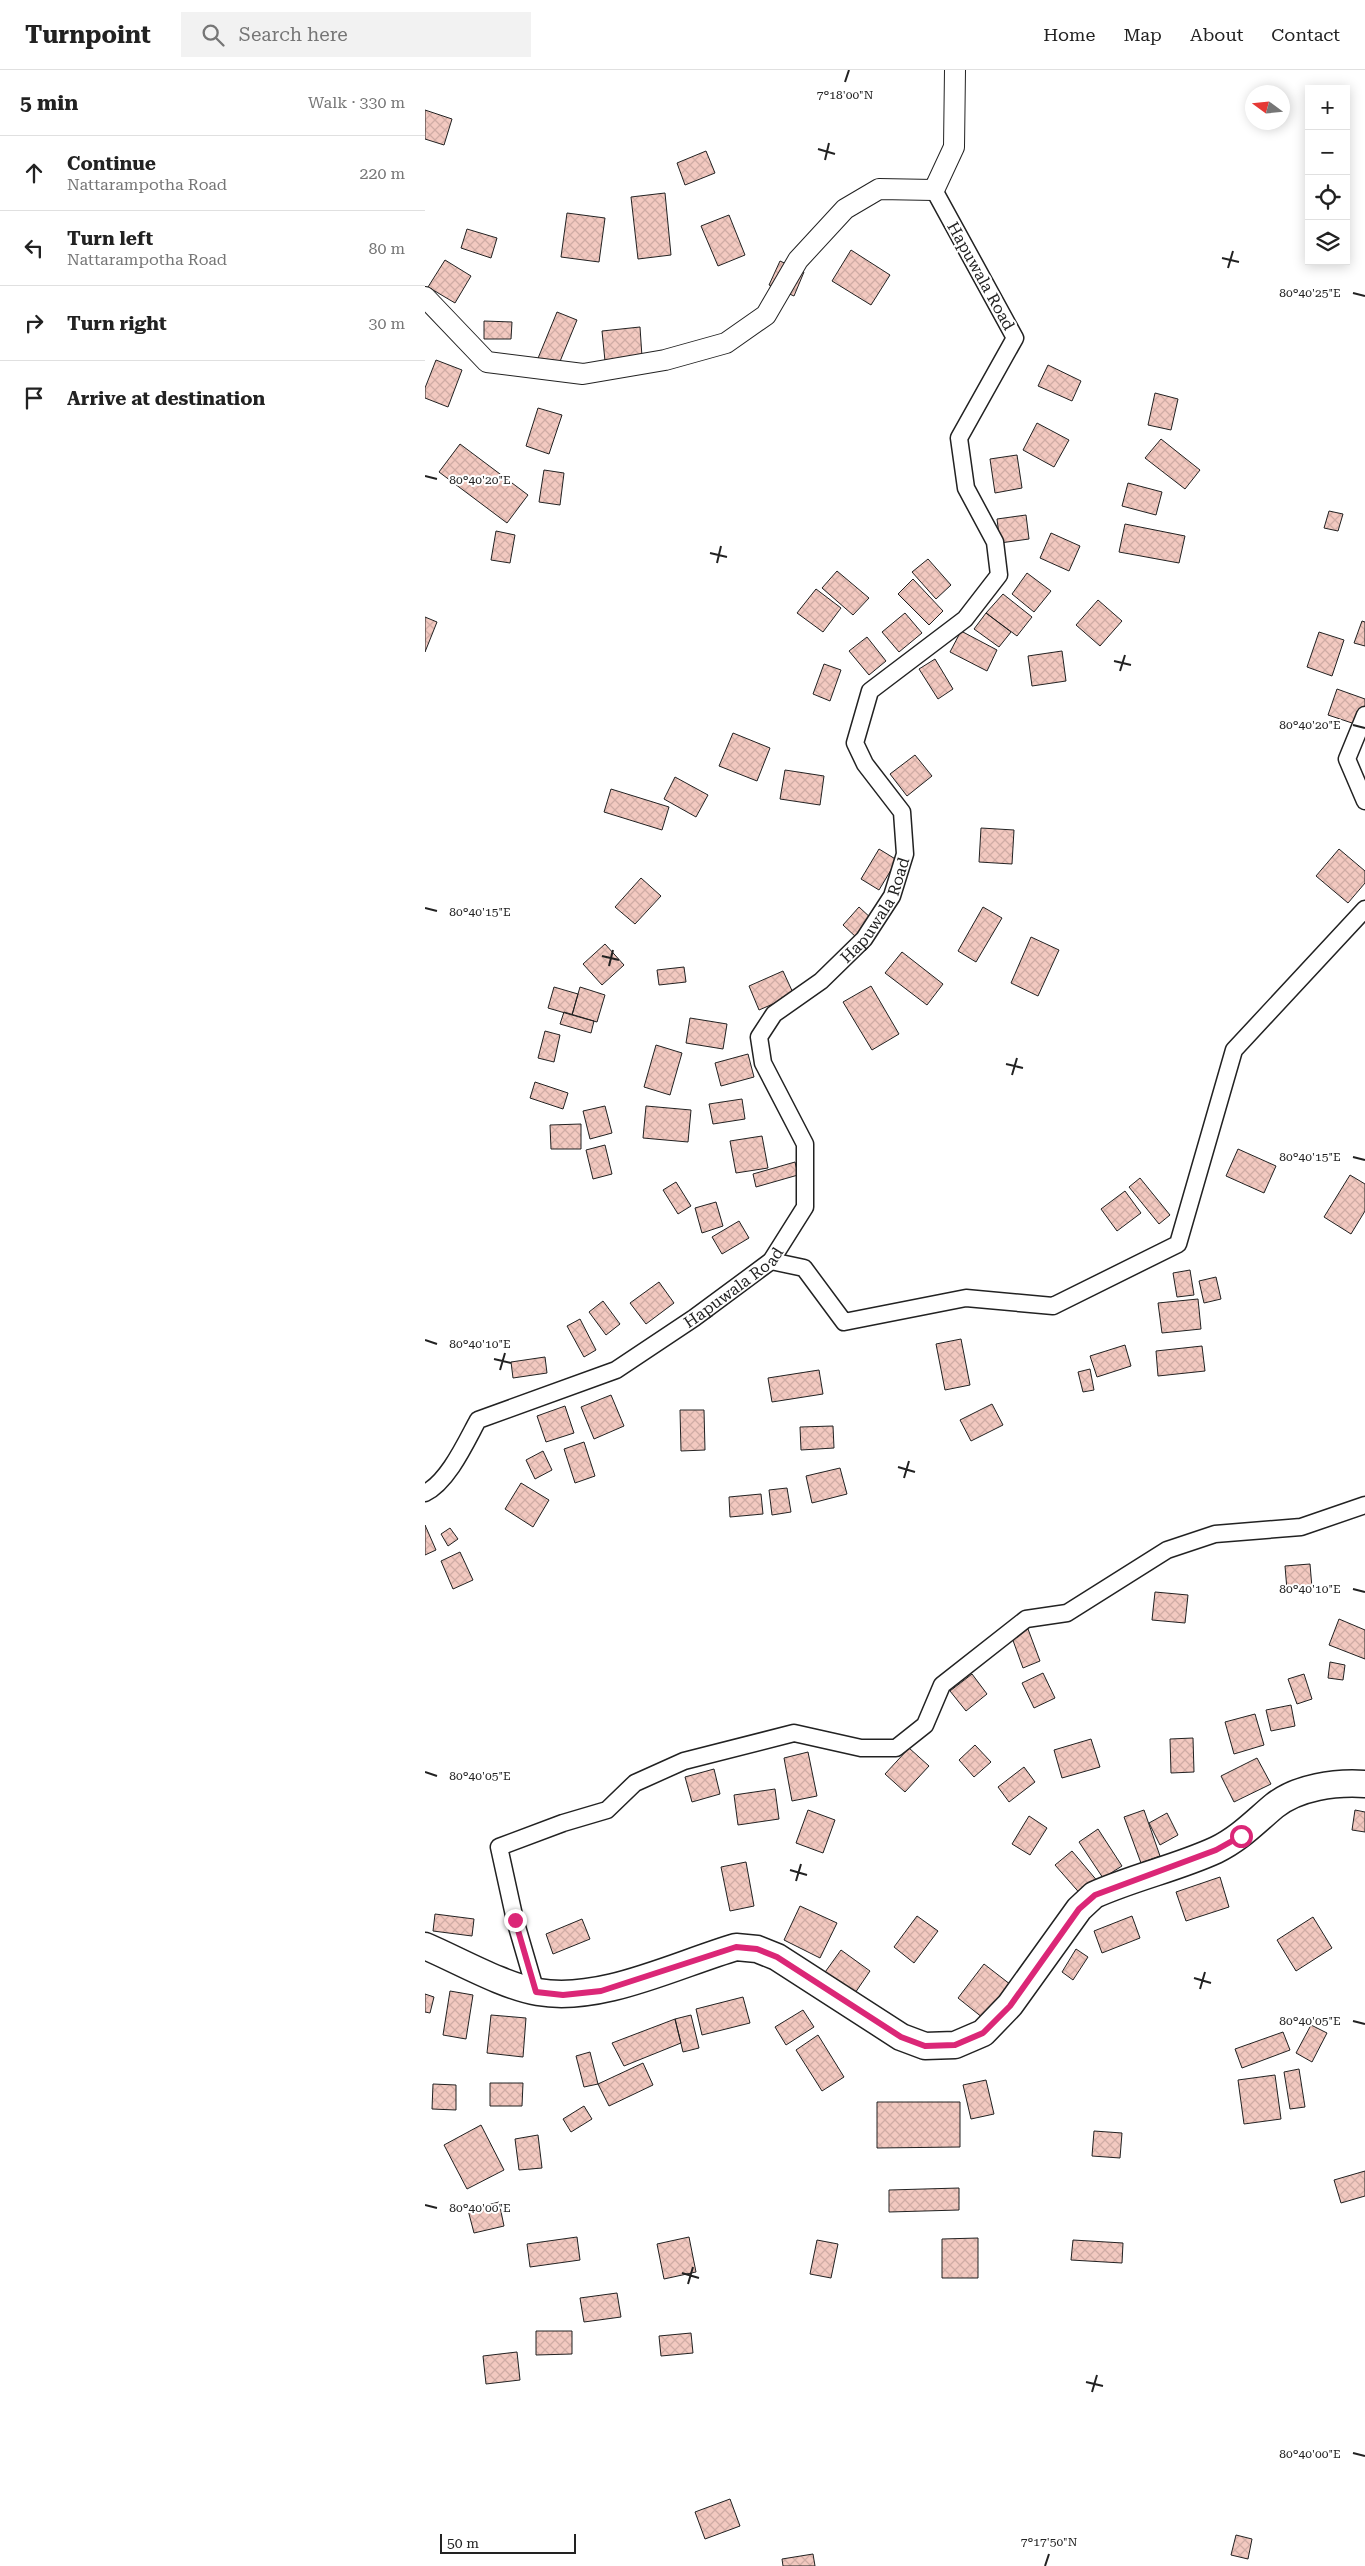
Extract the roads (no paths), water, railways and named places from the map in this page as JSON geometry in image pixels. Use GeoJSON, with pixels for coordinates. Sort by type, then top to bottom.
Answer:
{"type":"FeatureCollection","features":[{"type":"Feature","properties":{"kind":"main road"},"geometry":{"type":"LineString","coordinates":[[425,1946],[512,1984],[536,1992],[563,1995],[601,1991],[736,1947],[757,1949],[806,1974],[901,2037],[925,2046],[955,2045],[983,2033],[1010,2006],[1079,1909],[1095,1895],[1216,1850],[1241,1836],[1275,1805],[1291,1796],[1314,1788],[1348,1783],[1365,1784]]}},
{"type":"Feature","properties":{"kind":"street"},"geometry":{"type":"LineString","coordinates":[[425,297],[487,362],[583,374],[665,360],[726,343],[766,315],[797,260],[845,209],[879,189],[934,190],[954,147],[955,70]]}},
{"type":"Feature","properties":{"kind":"street","name":"Hapuwala Road"},"geometry":{"type":"LineString","coordinates":[[425,1493],[433,1490],[455,1462],[478,1420],[616,1370],[694,1318],[771,1261],[805,1207],[805,1144],[763,1063],[759,1037],[774,1014],[821,981],[864,939],[892,896],[905,854],[902,812],[865,764],[855,743],[870,691],[965,619],[999,574],[995,542],[966,488],[959,438],[1015,338],[934,190]]}},
{"type":"Feature","properties":{"kind":"street"},"geometry":{"type":"LineString","coordinates":[[1365,715],[1347,759],[1365,801]]}},
{"type":"Feature","properties":{"kind":"street"},"geometry":{"type":"LineString","coordinates":[[771,1261],[804,1268],[844,1322],[965,1298],[1053,1306],[1178,1244],[1234,1050],[1365,909]]}},
{"type":"Feature","properties":{"kind":"street"},"geometry":{"type":"LineString","coordinates":[[536,1992],[515,1920],[499,1847],[563,1823],[607,1810],[635,1783],[684,1760],[793,1733],[861,1748],[896,1748],[925,1724],[942,1685],[1026,1619],[1067,1613],[1167,1550],[1215,1534],[1301,1528],[1365,1505]]}}]}
